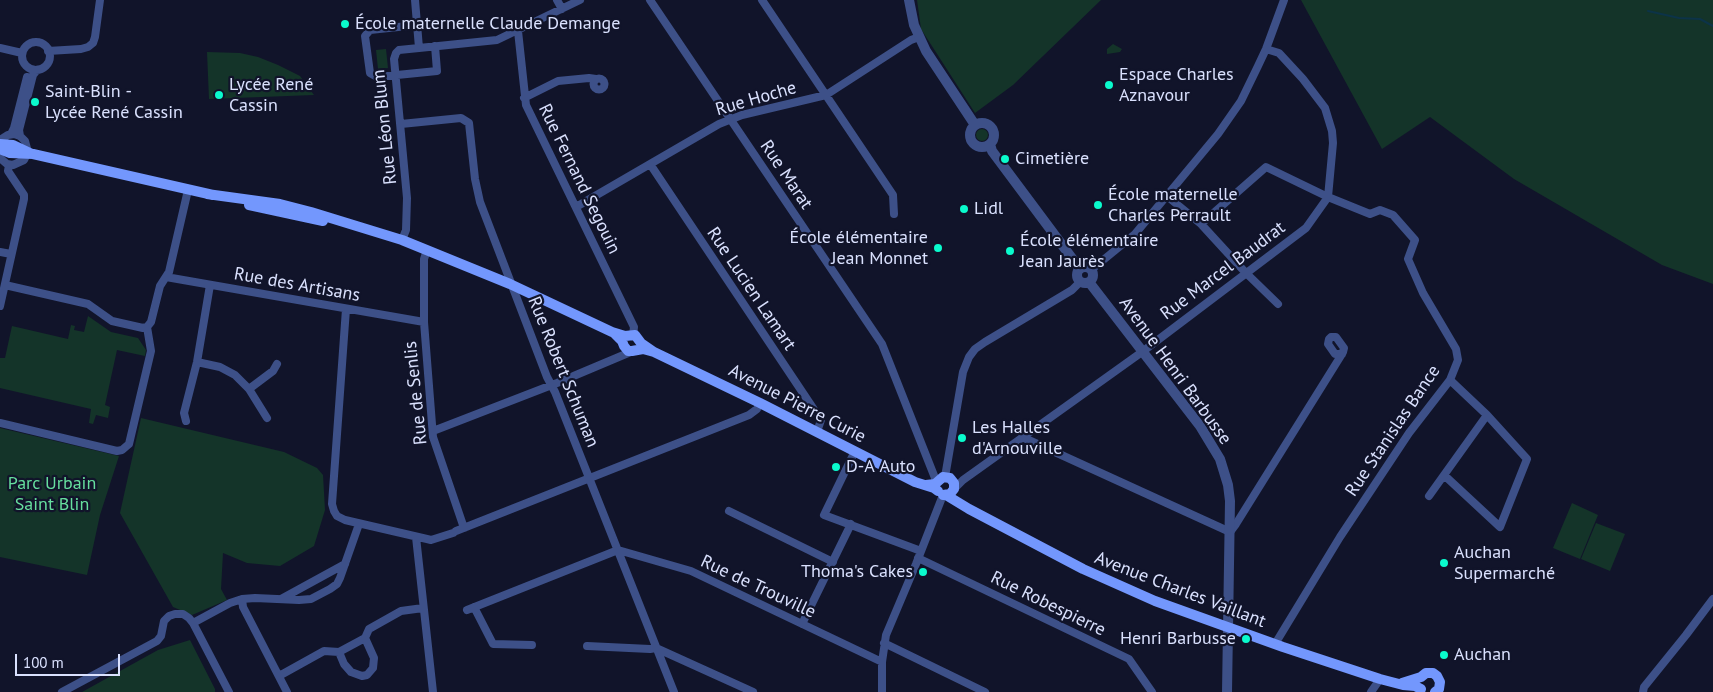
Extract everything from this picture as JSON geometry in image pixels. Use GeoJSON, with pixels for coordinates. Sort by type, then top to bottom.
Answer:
{"type":"FeatureCollection","features":[{"type":"Feature","properties":{"kind":"main road"},"geometry":{"type":"LineString","coordinates":[[0,144],[13,144],[29,153]]}},
{"type":"Feature","properties":{"kind":"main road"},"geometry":{"type":"LineString","coordinates":[[0,149],[10,153],[29,153]]}},
{"type":"Feature","properties":{"kind":"main road","name":"Avenue Pierre Curie"},"geometry":{"type":"LineString","coordinates":[[29,153],[310,218],[370,230],[402,240],[510,284],[612,332],[630,345],[654,352],[760,403],[915,482],[943,485]]}},
{"type":"Feature","properties":{"kind":"main road","name":"Avenue Charles Vaillant"},"geometry":{"type":"LineString","coordinates":[[943,485],[962,505],[1102,579],[1228,628],[1380,679],[1415,686],[1422,690]]}},
{"type":"Feature","properties":{"kind":"main road"},"geometry":{"type":"LineString","coordinates":[[1422,690],[1419,682],[1421,677],[1426,673],[1433,673],[1439,677],[1438,687],[1448,692]]}},
{"type":"Feature","properties":{"kind":"main road","name":"Avenue Charles Vaillant"},"geometry":{"type":"LineString","coordinates":[[1396,683],[1421,677]]}},
{"type":"Feature","properties":{"kind":"street"},"geometry":{"type":"LineString","coordinates":[[48,51],[81,49],[93,43],[100,0]]}},
{"type":"Feature","properties":{"kind":"street"},"geometry":{"type":"LineString","coordinates":[[415,0],[419,48],[490,41],[518,31],[580,0]]}},
{"type":"Feature","properties":{"kind":"street"},"geometry":{"type":"LineString","coordinates":[[557,0],[562,9]]}},
{"type":"Feature","properties":{"kind":"street","name":"Rue Marat"},"geometry":{"type":"LineString","coordinates":[[650,0],[882,344],[943,485]]}},
{"type":"Feature","properties":{"kind":"street"},"geometry":{"type":"LineString","coordinates":[[762,0],[893,195],[894,214]]}},
{"type":"Feature","properties":{"kind":"street"},"geometry":{"type":"LineString","coordinates":[[909,0],[911,15],[919,38],[975,125]]}},
{"type":"Feature","properties":{"kind":"street"},"geometry":{"type":"LineString","coordinates":[[1091,270],[1135,234],[1168,197],[1218,134],[1241,101],[1266,49],[1284,0]]}},
{"type":"Feature","properties":{"kind":"street"},"geometry":{"type":"LineString","coordinates":[[417,25],[370,30],[365,36],[370,73],[377,77],[437,71],[435,46]]}},
{"type":"Feature","properties":{"kind":"street","name":"Rue Fernand Segouin"},"geometry":{"type":"LineString","coordinates":[[518,31],[526,105],[634,328],[630,345]]}},
{"type":"Feature","properties":{"kind":"street","name":"Rue Hoche"},"geometry":{"type":"LineString","coordinates":[[576,207],[730,118],[826,95],[911,40],[919,38]]}},
{"type":"Feature","properties":{"kind":"street"},"geometry":{"type":"LineString","coordinates":[[20,136],[19,130],[32,75],[37,70],[46,66],[48,62],[48,51],[42,44],[33,42],[25,47],[22,53],[22,60],[28,68],[37,70]]}},
{"type":"Feature","properties":{"kind":"street"},"geometry":{"type":"LineString","coordinates":[[0,48],[22,53]]}},
{"type":"Feature","properties":{"kind":"street","name":"Rue Léon Blum"},"geometry":{"type":"LineString","coordinates":[[402,240],[406,230],[407,198],[394,59],[396,52],[399,50],[419,48]]}},
{"type":"Feature","properties":{"kind":"street"},"geometry":{"type":"LineString","coordinates":[[1201,224],[1266,167],[1328,197],[1333,143],[1332,131],[1325,108],[1303,79],[1278,53],[1266,49]]}},
{"type":"Feature","properties":{"kind":"street"},"geometry":{"type":"LineString","coordinates":[[11,134],[28,68]]}},
{"type":"Feature","properties":{"kind":"street"},"geometry":{"type":"LineString","coordinates":[[524,98],[558,81],[596,79]]}},
{"type":"Feature","properties":{"kind":"street","name":"Rue Robert Schuman"},"geometry":{"type":"LineString","coordinates":[[401,124],[461,118],[469,123],[475,180],[480,202],[510,284],[590,478],[674,692]]}},
{"type":"Feature","properties":{"kind":"street"},"geometry":{"type":"LineString","coordinates":[[986,124],[991,128],[994,138],[990,144],[979,146],[972,142],[971,131],[975,125],[986,124]]}},
{"type":"Feature","properties":{"kind":"street"},"geometry":{"type":"LineString","coordinates":[[0,140],[11,134],[20,136],[25,141],[29,153],[20,162],[9,165]]}},
{"type":"Feature","properties":{"kind":"street"},"geometry":{"type":"LineString","coordinates":[[990,144],[992,151],[1080,269]]}},
{"type":"Feature","properties":{"kind":"street"},"geometry":{"type":"LineString","coordinates":[[0,158],[9,165]]}},
{"type":"Feature","properties":{"kind":"street","name":"Rue Lucien Lamart"},"geometry":{"type":"LineString","coordinates":[[650,164],[821,420],[817,432]]}},
{"type":"Feature","properties":{"kind":"street"},"geometry":{"type":"LineString","coordinates":[[0,306],[24,199],[24,195],[8,171],[9,165]]}},
{"type":"Feature","properties":{"kind":"street"},"geometry":{"type":"LineString","coordinates":[[5,285],[88,304],[112,321],[143,328],[147,327],[151,322],[160,286],[169,272],[188,190]]}},
{"type":"Feature","properties":{"kind":"street"},"geometry":{"type":"LineString","coordinates":[[1168,197],[1201,224],[1245,272],[1278,304]]}},
{"type":"Feature","properties":{"kind":"street","name":"Rue Marcel Baudrat"},"geometry":{"type":"LineString","coordinates":[[943,485],[1022,437],[1142,352],[1245,272],[1306,228],[1328,197]]}},
{"type":"Feature","properties":{"kind":"street","name":"Rue Stanislas Bance"},"geometry":{"type":"LineString","coordinates":[[1275,644],[1408,433],[1450,380],[1458,360],[1456,349],[1423,293],[1408,259],[1415,240],[1393,214],[1380,210],[1370,214],[1328,197]]}},
{"type":"Feature","properties":{"kind":"street","name":"Rue de Senlis"},"geometry":{"type":"LineString","coordinates":[[427,250],[424,258],[424,322],[433,437],[464,528]]}},
{"type":"Feature","properties":{"kind":"street"},"geometry":{"type":"LineString","coordinates":[[0,252],[11,254]]}},
{"type":"Feature","properties":{"kind":"street"},"geometry":{"type":"LineString","coordinates":[[882,692],[882,662],[886,635],[920,554],[943,485],[963,372],[969,357],[980,346],[1093,278],[1091,270],[1087,267],[1080,269]]}},
{"type":"Feature","properties":{"kind":"street"},"geometry":{"type":"LineString","coordinates":[[1080,269],[1077,277],[1084,282]]}},
{"type":"Feature","properties":{"kind":"street","name":"Rue des Artisans"},"geometry":{"type":"LineString","coordinates":[[166,277],[424,322]]}},
{"type":"Feature","properties":{"kind":"street","name":"Avenue Henri Barbusse"},"geometry":{"type":"LineString","coordinates":[[1084,282],[1200,426],[1220,459],[1228,485],[1230,532],[1227,692]]}},
{"type":"Feature","properties":{"kind":"street"},"geometry":{"type":"LineString","coordinates":[[186,421],[184,413],[197,362],[210,285]]}},
{"type":"Feature","properties":{"kind":"street"},"geometry":{"type":"LineString","coordinates":[[346,309],[332,504],[334,511],[345,520],[416,537],[431,540],[454,532],[749,415],[757,409],[760,403]]}},
{"type":"Feature","properties":{"kind":"street"},"geometry":{"type":"LineString","coordinates":[[0,423],[117,451],[122,450],[129,444],[151,351],[147,327]]}},
{"type":"Feature","properties":{"kind":"street"},"geometry":{"type":"LineString","coordinates":[[433,430],[551,385],[630,345]]}},
{"type":"Feature","properties":{"kind":"street"},"geometry":{"type":"LineString","coordinates":[[1022,437],[1230,532],[1342,354]]}},
{"type":"Feature","properties":{"kind":"street"},"geometry":{"type":"LineString","coordinates":[[197,362],[227,370],[235,375],[249,389],[268,418]]}},
{"type":"Feature","properties":{"kind":"street"},"geometry":{"type":"LineString","coordinates":[[249,389],[273,371],[277,364]]}},
{"type":"Feature","properties":{"kind":"street"},"geometry":{"type":"LineString","coordinates":[[1444,475],[1500,528],[1527,459],[1487,415],[1450,380]]}},
{"type":"Feature","properties":{"kind":"street"},"geometry":{"type":"LineString","coordinates":[[1429,496],[1487,415]]}},
{"type":"Feature","properties":{"kind":"street","name":"Rue Robespierre"},"geometry":{"type":"LineString","coordinates":[[855,451],[824,515],[851,524],[920,554],[1129,659],[1152,692]]}},
{"type":"Feature","properties":{"kind":"street"},"geometry":{"type":"LineString","coordinates":[[729,511],[833,562]]}},
{"type":"Feature","properties":{"kind":"street"},"geometry":{"type":"LineString","coordinates":[[193,623],[230,603],[242,599],[311,599],[330,589],[337,584],[360,524]]}},
{"type":"Feature","properties":{"kind":"street"},"geometry":{"type":"LineString","coordinates":[[802,624],[851,524]]}},
{"type":"Feature","properties":{"kind":"street"},"geometry":{"type":"LineString","coordinates":[[416,537],[433,692]]}},
{"type":"Feature","properties":{"kind":"street"},"geometry":{"type":"LineString","coordinates":[[532,645],[493,644],[470,608],[618,550]]}},
{"type":"Feature","properties":{"kind":"street","name":"Rue de Trouville"},"geometry":{"type":"LineString","coordinates":[[618,550],[691,571],[882,662]]}},
{"type":"Feature","properties":{"kind":"street"},"geometry":{"type":"LineString","coordinates":[[281,599],[345,564]]}},
{"type":"Feature","properties":{"kind":"street"},"geometry":{"type":"LineString","coordinates":[[242,599],[243,607],[287,692]]}},
{"type":"Feature","properties":{"kind":"street"},"geometry":{"type":"LineString","coordinates":[[1643,692],[1644,687],[1712,601]]}},
{"type":"Feature","properties":{"kind":"street"},"geometry":{"type":"LineString","coordinates":[[279,676],[324,651],[339,652],[364,638],[369,629],[401,611],[423,608]]}},
{"type":"Feature","properties":{"kind":"street"},"geometry":{"type":"LineString","coordinates":[[62,692],[157,641],[161,636],[164,621],[169,616],[175,614],[183,614],[193,623],[229,692]]}},
{"type":"Feature","properties":{"kind":"street"},"geometry":{"type":"LineString","coordinates":[[339,652],[344,664],[351,672],[362,676],[367,675],[373,668],[374,658],[364,638]]}},
{"type":"Feature","properties":{"kind":"street"},"geometry":{"type":"LineString","coordinates":[[884,643],[985,692]]}},
{"type":"Feature","properties":{"kind":"street"},"geometry":{"type":"LineString","coordinates":[[587,646],[656,648],[753,692]]}},
{"type":"Feature","properties":{"kind":"street"},"geometry":{"type":"LineString","coordinates":[[1371,692],[1380,679]]}},
{"type":"Feature","properties":{"kind":"green space"},"geometry":{"type":"Polygon","coordinates":[[[917,0],[1101,0],[1013,85],[975,113],[921,29],[917,0]]]}},
{"type":"Feature","properties":{"kind":"green space"},"geometry":{"type":"Polygon","coordinates":[[[1301,0],[1713,0],[1713,284],[1662,265],[1514,179],[1430,117],[1382,149],[1301,0]]]}},
{"type":"Feature","properties":{"kind":"green space"},"geometry":{"type":"Polygon","coordinates":[[[1113,44],[1122,49],[1120,52],[1107,54],[1107,49],[1113,44]]]}},
{"type":"Feature","properties":{"kind":"green space"},"geometry":{"type":"Polygon","coordinates":[[[386,49],[388,68],[378,69],[376,50],[386,49]]]}},
{"type":"Feature","properties":{"kind":"green space"},"geometry":{"type":"Polygon","coordinates":[[[207,52],[240,53],[258,57],[278,65],[300,76],[314,95],[209,99],[207,52]]]}},
{"type":"Feature","properties":{"kind":"green space"},"geometry":{"type":"Polygon","coordinates":[[[984,129],[987,130],[987,140],[980,141],[977,140],[976,133],[977,130],[984,129]]]}},
{"type":"Feature","properties":{"kind":"green space"},"geometry":{"type":"Polygon","coordinates":[[[88,316],[111,332],[138,338],[146,350],[145,356],[117,350],[105,405],[110,407],[108,418],[96,415],[93,424],[89,423],[91,409],[0,388],[0,358],[5,358],[12,326],[68,339],[71,325],[75,326],[74,330],[84,332],[88,316]]]}},
{"type":"Feature","properties":{"kind":"green space"},"geometry":{"type":"Polygon","coordinates":[[[141,418],[284,452],[317,468],[323,475],[325,510],[314,546],[280,566],[247,563],[223,553],[221,589],[227,600],[192,615],[173,607],[120,513],[141,418]]]}},
{"type":"Feature","properties":{"kind":"green space","name":"Parc Urbain Saint Blin"},"geometry":{"type":"Polygon","coordinates":[[[0,428],[119,456],[100,515],[87,575],[0,557],[0,428]]]}},
{"type":"Feature","properties":{"kind":"green space"},"geometry":{"type":"Polygon","coordinates":[[[1572,503],[1598,515],[1580,559],[1553,548],[1572,503]]]}},
{"type":"Feature","properties":{"kind":"green space"},"geometry":{"type":"Polygon","coordinates":[[[1596,523],[1625,534],[1610,571],[1581,559],[1596,523]]]}},
{"type":"Feature","properties":{"kind":"green space"},"geometry":{"type":"Polygon","coordinates":[[[190,640],[215,692],[82,692],[158,650],[190,640]]]}},
{"type":"Feature","properties":{"kind":"waterway"},"geometry":{"type":"LineString","coordinates":[[1648,11],[1679,18],[1700,19],[1713,26]]}},
{"type":"Feature","properties":{"kind":"place","name":"École maternelle Claude Demange"},"geometry":{"type":"Point","coordinates":[345,24]}},
{"type":"Feature","properties":{"kind":"place","name":"Espace Charles Aznavour"},"geometry":{"type":"Point","coordinates":[1109,85]}},
{"type":"Feature","properties":{"kind":"place","name":"Lycée René Cassin"},"geometry":{"type":"Point","coordinates":[219,95]}},
{"type":"Feature","properties":{"kind":"place","name":"Saint-Blin - Lycée René Cassin"},"geometry":{"type":"Point","coordinates":[35,102]}},
{"type":"Feature","properties":{"kind":"place","name":"Cimetière"},"geometry":{"type":"Point","coordinates":[1005,159]}},
{"type":"Feature","properties":{"kind":"place","name":"École maternelle Charles Perrault"},"geometry":{"type":"Point","coordinates":[1098,205]}},
{"type":"Feature","properties":{"kind":"place","name":"Lidl"},"geometry":{"type":"Point","coordinates":[964,209]}},
{"type":"Feature","properties":{"kind":"place","name":"École élémentaire Jean Monnet"},"geometry":{"type":"Point","coordinates":[938,248]}},
{"type":"Feature","properties":{"kind":"place","name":"École élémentaire Jean Jaurès"},"geometry":{"type":"Point","coordinates":[1010,251]}},
{"type":"Feature","properties":{"kind":"place","name":"Les Halles d'Arnouville"},"geometry":{"type":"Point","coordinates":[962,438]}},
{"type":"Feature","properties":{"kind":"place","name":"D-A Auto"},"geometry":{"type":"Point","coordinates":[836,467]}},
{"type":"Feature","properties":{"kind":"place","name":"Auchan Supermarché"},"geometry":{"type":"Point","coordinates":[1444,563]}},
{"type":"Feature","properties":{"kind":"place","name":"Thoma's Cakes"},"geometry":{"type":"Point","coordinates":[923,572]}},
{"type":"Feature","properties":{"kind":"place","name":"Henri Barbusse"},"geometry":{"type":"Point","coordinates":[1246,639]}},
{"type":"Feature","properties":{"kind":"place","name":"Auchan"},"geometry":{"type":"Point","coordinates":[1444,655]}}]}
